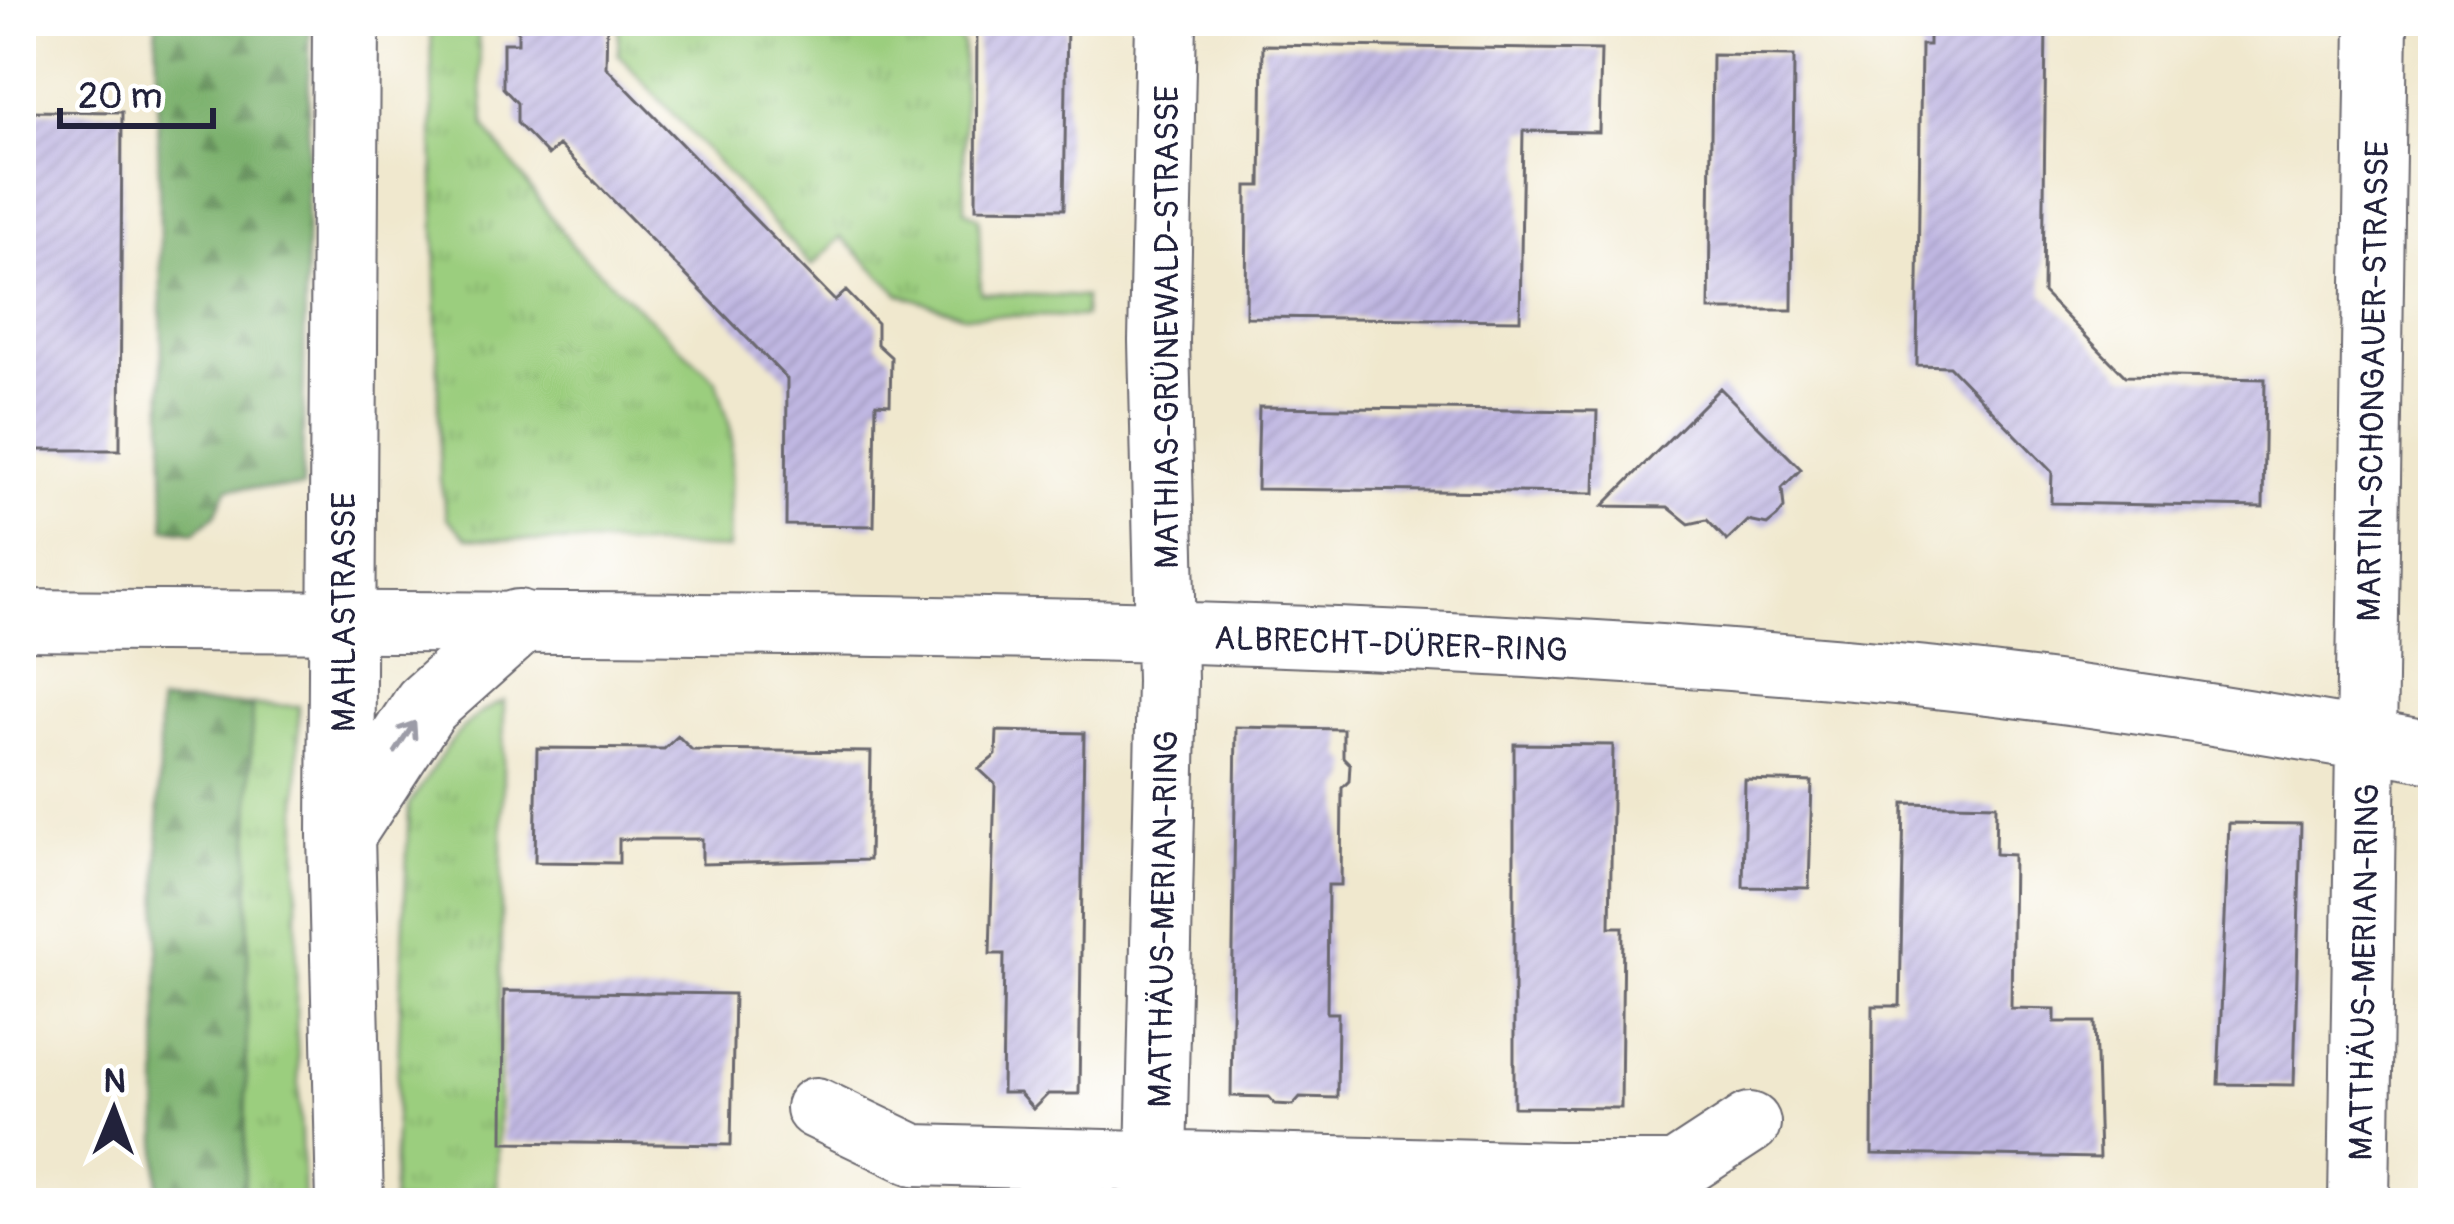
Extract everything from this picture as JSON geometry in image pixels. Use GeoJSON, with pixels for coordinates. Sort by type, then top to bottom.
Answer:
{"type":"FeatureCollection","features":[{"type":"Feature","properties":{"kind":"street","name":"MAHLASTRASSE"},"geometry":{"type":"LineString","coordinates":[[346,21],[341,835],[350,1203]]}},
{"type":"Feature","properties":{"kind":"street","name":"MATHIAS-GRÜNEWALD-STRASSE"},"geometry":{"type":"LineString","coordinates":[[1166,21],[1159,341],[1167,634]]}},
{"type":"Feature","properties":{"kind":"street","name":"MARTIN-SCHONGAUER-STRASSE"},"geometry":{"type":"LineString","coordinates":[[2367,740],[2377,21]]}},
{"type":"Feature","properties":{"kind":"street","name":"ALBRECHT-DÜRER-RING"},"geometry":{"type":"LineString","coordinates":[[21,620],[518,622],[1167,634],[1648,654],[1850,670],[2090,697],[2433,752]]}},
{"type":"Feature","properties":{"kind":"street"},"geometry":{"type":"LineString","coordinates":[[341,835],[426,705],[518,622]]}},
{"type":"Feature","properties":{"kind":"street","name":"MATTHÄUS-MERIAN-RING"},"geometry":{"type":"LineString","coordinates":[[1152,1183],[1167,634]]}},
{"type":"Feature","properties":{"kind":"street","name":"MATTHÄUS-MERIAN-RING"},"geometry":{"type":"LineString","coordinates":[[2359,1203],[2367,740]]}},
{"type":"Feature","properties":{"kind":"street"},"geometry":{"type":"LineString","coordinates":[[816,1108],[914,1155],[1152,1183],[1557,1187],[1675,1172],[1750,1123]]}},
{"type":"Feature","properties":{"kind":"green space"},"geometry":{"type":"Polygon","coordinates":[[[156,21],[310,21],[302,488],[228,488],[215,515],[195,532],[165,528],[156,21]]]}},
{"type":"Feature","properties":{"kind":"green space"},"geometry":{"type":"Polygon","coordinates":[[[431,21],[477,21],[485,127],[574,248],[717,381],[732,434],[728,549],[467,538],[447,518],[440,480],[431,21]]]}},
{"type":"Feature","properties":{"kind":"green space"},"geometry":{"type":"Polygon","coordinates":[[[619,21],[941,21],[963,44],[965,210],[979,218],[981,293],[1085,297],[1084,317],[963,315],[900,294],[841,237],[812,266],[618,54],[619,21]]]}},
{"type":"Feature","properties":{"kind":"green space"},"geometry":{"type":"Polygon","coordinates":[[[504,701],[497,1203],[392,1203],[409,804],[460,731],[504,701]]]}},
{"type":"Feature","properties":{"kind":"green space"},"geometry":{"type":"Polygon","coordinates":[[[159,703],[252,705],[244,1203],[158,1203],[159,703]]]}},
{"type":"Feature","properties":{"kind":"green space"},"geometry":{"type":"Polygon","coordinates":[[[252,705],[299,706],[296,1020],[304,1203],[244,1203],[252,705]]]}},
{"type":"Feature","properties":{"kind":"building"},"geometry":{"type":"Polygon","coordinates":[[[518,21],[607,21],[606,67],[835,301],[846,291],[877,323],[877,344],[891,357],[890,404],[876,403],[874,526],[786,525],[787,379],[559,145],[548,155],[517,123],[517,103],[503,88],[503,43],[518,43],[518,21]]]}},
{"type":"Feature","properties":{"kind":"building"},"geometry":{"type":"Polygon","coordinates":[[[977,21],[1067,21],[1064,209],[976,208],[977,21]]]}},
{"type":"Feature","properties":{"kind":"building"},"geometry":{"type":"Polygon","coordinates":[[[1929,21],[2046,21],[2043,293],[2125,376],[2265,379],[2263,507],[2051,503],[2052,472],[1949,366],[1917,365],[1921,45],[1929,45],[1929,21]]]}},
{"type":"Feature","properties":{"kind":"building"},"geometry":{"type":"Polygon","coordinates":[[[1263,45],[1601,50],[1599,132],[1523,131],[1520,320],[1246,317],[1247,186],[1261,186],[1263,45]]]}},
{"type":"Feature","properties":{"kind":"building"},"geometry":{"type":"Polygon","coordinates":[[[1712,55],[1794,56],[1792,310],[1709,310],[1712,55]]]}},
{"type":"Feature","properties":{"kind":"building"},"geometry":{"type":"Polygon","coordinates":[[[21,111],[122,112],[120,450],[21,450],[21,111]]]}},
{"type":"Feature","properties":{"kind":"building"},"geometry":{"type":"Polygon","coordinates":[[[1720,388],[1801,469],[1782,488],[1784,508],[1777,517],[1767,525],[1748,521],[1727,541],[1707,520],[1689,524],[1668,507],[1603,506],[1720,388]]]}},
{"type":"Feature","properties":{"kind":"building"},"geometry":{"type":"Polygon","coordinates":[[[1259,407],[1597,411],[1595,493],[1257,489],[1259,407]]]}},
{"type":"Feature","properties":{"kind":"building"},"geometry":{"type":"Polygon","coordinates":[[[1236,727],[1343,729],[1343,757],[1350,764],[1349,781],[1342,788],[1341,885],[1328,885],[1327,1013],[1338,1013],[1337,1098],[1300,1097],[1293,1105],[1275,1104],[1269,1097],[1231,1096],[1236,727]]]}},
{"type":"Feature","properties":{"kind":"building"},"geometry":{"type":"Polygon","coordinates":[[[997,731],[1084,733],[1079,1094],[1048,1094],[1033,1109],[1019,1093],[1002,1093],[1004,954],[990,954],[995,784],[979,769],[996,755],[997,731]]]}},
{"type":"Feature","properties":{"kind":"building"},"geometry":{"type":"Polygon","coordinates":[[[678,736],[692,750],[871,752],[869,860],[702,864],[702,839],[619,839],[619,863],[535,862],[537,748],[664,749],[678,736]]]}},
{"type":"Feature","properties":{"kind":"building"},"geometry":{"type":"Polygon","coordinates":[[[1514,744],[1613,745],[1610,927],[1623,927],[1621,1108],[1514,1107],[1514,744]]]}},
{"type":"Feature","properties":{"kind":"building"},"geometry":{"type":"Polygon","coordinates":[[[1745,780],[1812,782],[1809,888],[1743,887],[1745,780]]]}},
{"type":"Feature","properties":{"kind":"building"},"geometry":{"type":"Polygon","coordinates":[[[1904,803],[1996,805],[1995,854],[2013,855],[2011,1008],[2055,1009],[2055,1022],[2095,1022],[2099,1158],[1872,1154],[1873,1006],[1900,1006],[1904,803]]]}},
{"type":"Feature","properties":{"kind":"building"},"geometry":{"type":"Polygon","coordinates":[[[2229,823],[2301,824],[2294,1085],[2218,1084],[2229,823]]]}},
{"type":"Feature","properties":{"kind":"building"},"geometry":{"type":"Polygon","coordinates":[[[504,991],[734,994],[731,1145],[503,1142],[504,991]]]}}]}
